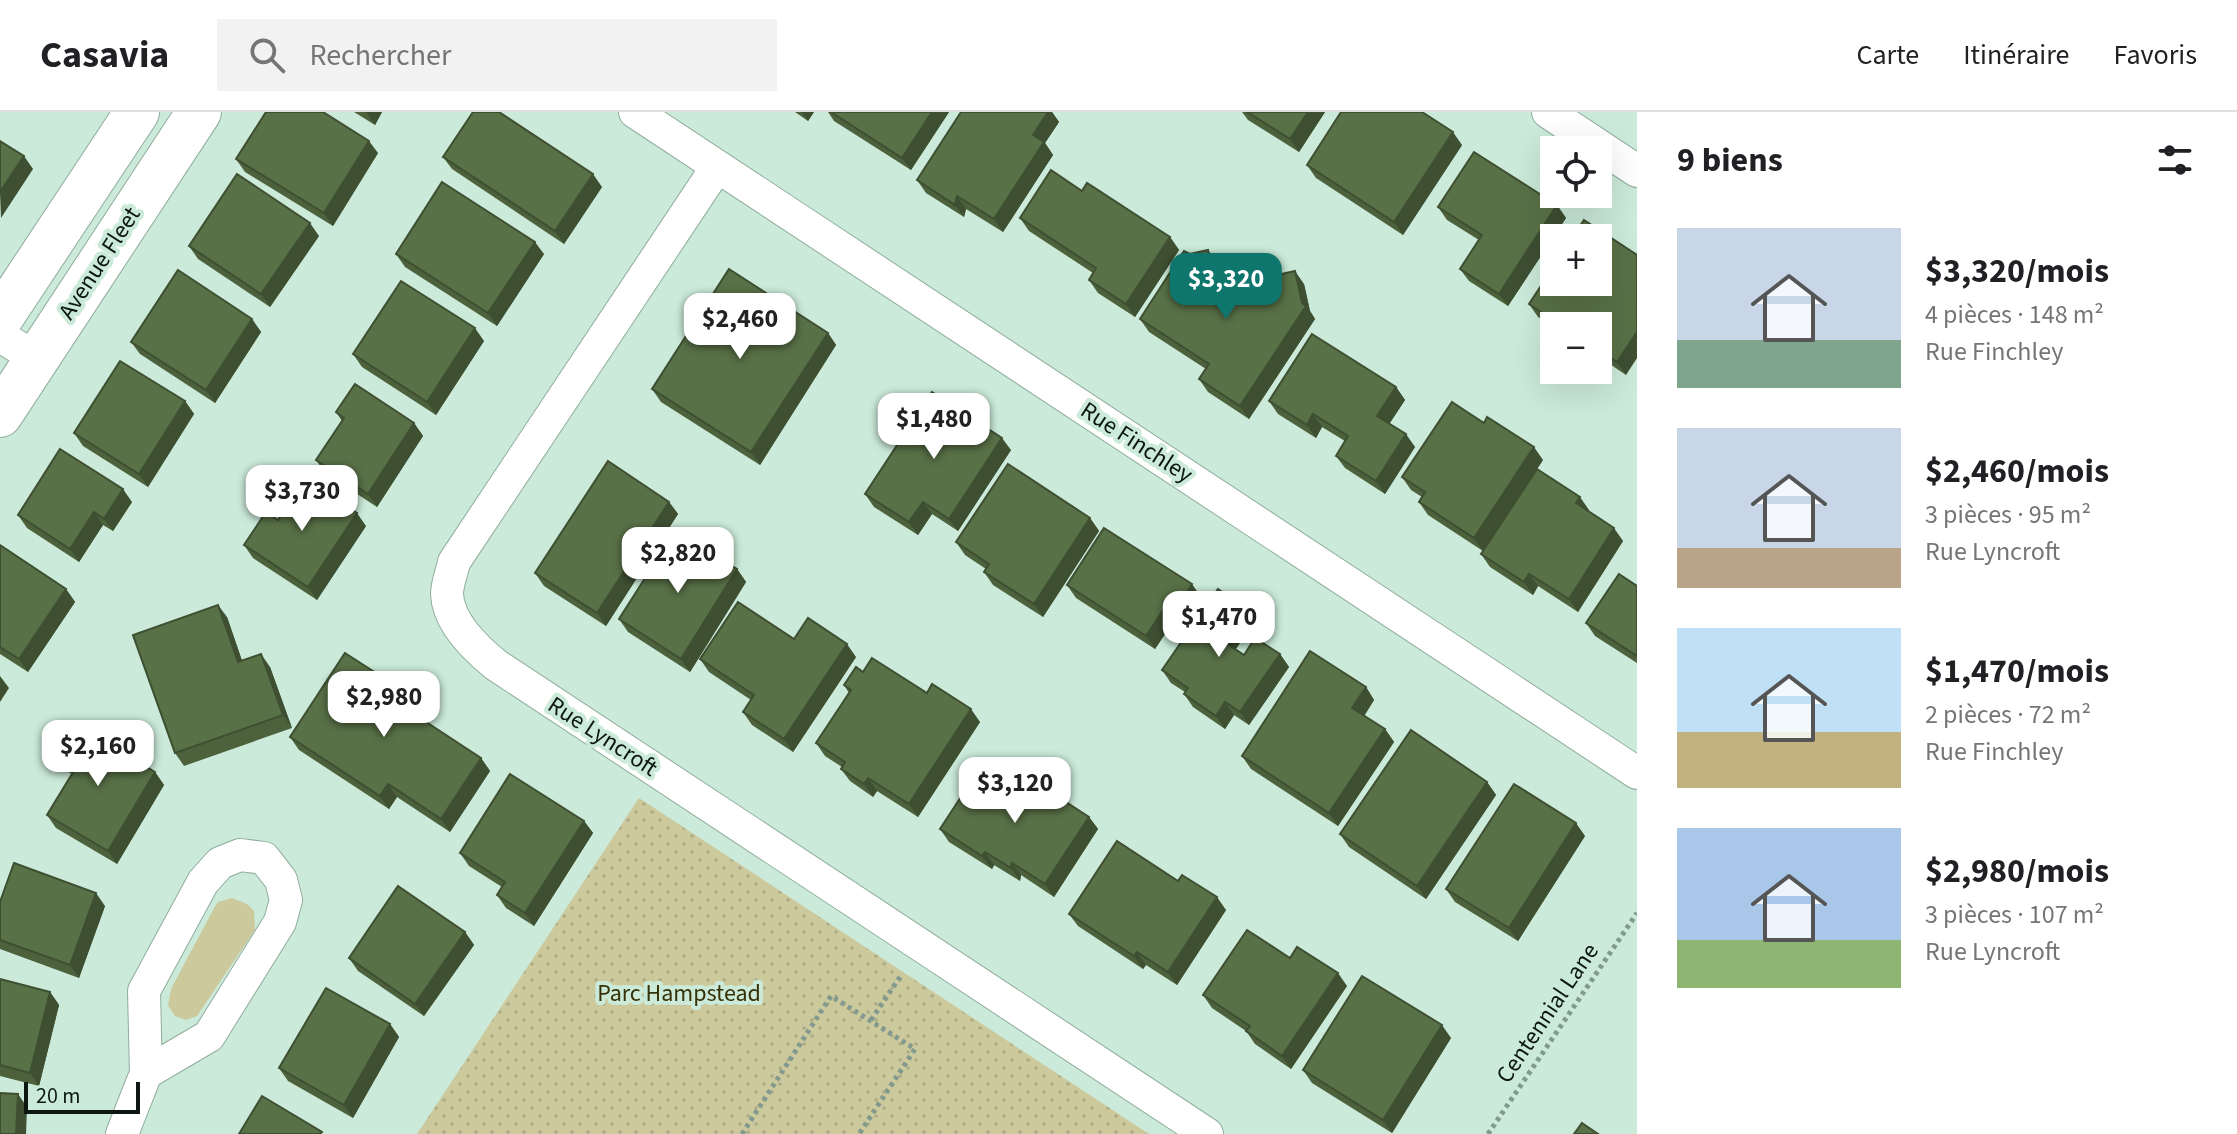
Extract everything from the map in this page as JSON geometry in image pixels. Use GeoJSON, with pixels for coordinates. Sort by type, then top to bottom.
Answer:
{"type":"FeatureCollection","features":[{"type":"Feature","properties":{"kind":"main road"},"geometry":{"type":"LineString","coordinates":[[0,319],[137,112]]}},
{"type":"Feature","properties":{"kind":"main road","name":"Avenue Fleet"},"geometry":{"type":"LineString","coordinates":[[0,415],[199,112]]}},
{"type":"Feature","properties":{"kind":"street","name":"Rue Finchley"},"geometry":{"type":"LineString","coordinates":[[635,112],[1637,773]]}},
{"type":"Feature","properties":{"kind":"street"},"geometry":{"type":"LineString","coordinates":[[1548,112],[1637,171]]}},
{"type":"Feature","properties":{"kind":"street","name":"Rue Lyncroft"},"geometry":{"type":"LineString","coordinates":[[717,167],[454,562],[447,594],[457,623],[475,648],[509,674],[1207,1134]]}},
{"type":"Feature","properties":{"kind":"street"},"geometry":{"type":"LineString","coordinates":[[0,336],[36,358]]}},
{"type":"Feature","properties":{"kind":"street"},"geometry":{"type":"LineString","coordinates":[[122,1134],[146,1073],[144,991],[203,882],[220,863],[240,855],[264,858],[281,880],[286,900],[280,922],[209,1036],[146,1073]]}},
{"type":"Feature","properties":{"kind":"path","name":"Centennial Lane"},"geometry":{"type":"LineString","coordinates":[[1488,1134],[1637,913]]}},
{"type":"Feature","properties":{"kind":"path"},"geometry":{"type":"LineString","coordinates":[[871,1020],[907,966]]}},
{"type":"Feature","properties":{"kind":"path"},"geometry":{"type":"LineString","coordinates":[[742,1134],[831,996],[915,1049],[859,1134]]}},
{"type":"Feature","properties":{"kind":"green space","name":"Parc Hampstead"},"geometry":{"type":"Polygon","coordinates":[[[639,798],[1149,1134],[417,1134],[639,798]]]}},
{"type":"Feature","properties":{"kind":"green space"},"geometry":{"type":"Polygon","coordinates":[[[232,898],[247,904],[254,911],[255,930],[197,1016],[186,1020],[175,1016],[168,1005],[171,989],[218,902],[232,898]]]}},
{"type":"Feature","properties":{"kind":"building"},"geometry":{"type":"Polygon","coordinates":[[[266,112],[323,112],[369,141],[324,213],[236,159],[266,112]]]}},
{"type":"Feature","properties":{"kind":"building"},"geometry":{"type":"Polygon","coordinates":[[[473,112],[499,112],[593,174],[555,231],[443,157],[473,112]]]}},
{"type":"Feature","properties":{"kind":"building"},"geometry":{"type":"Polygon","coordinates":[[[831,112],[932,112],[902,158],[831,112]]]}},
{"type":"Feature","properties":{"kind":"building"},"geometry":{"type":"Polygon","coordinates":[[[961,112],[1048,112],[1033,135],[1044,142],[994,219],[957,196],[955,205],[917,180],[961,112]]]}},
{"type":"Feature","properties":{"kind":"building"},"geometry":{"type":"Polygon","coordinates":[[[1247,112],[1308,112],[1290,139],[1247,112]]]}},
{"type":"Feature","properties":{"kind":"building"},"geometry":{"type":"Polygon","coordinates":[[[1341,112],[1422,112],[1453,132],[1394,222],[1307,165],[1341,112]]]}},
{"type":"Feature","properties":{"kind":"building"},"geometry":{"type":"Polygon","coordinates":[[[0,141],[24,156],[0,192],[0,141]]]}},
{"type":"Feature","properties":{"kind":"building"},"geometry":{"type":"Polygon","coordinates":[[[1474,152],[1540,194],[1540,208],[1555,208],[1545,224],[1540,224],[1540,231],[1499,294],[1460,269],[1482,235],[1438,207],[1474,152]]]}},
{"type":"Feature","properties":{"kind":"building"},"geometry":{"type":"Polygon","coordinates":[[[1051,170],[1082,191],[1087,183],[1170,237],[1126,304],[1089,280],[1096,268],[1020,218],[1051,170]]]}},
{"type":"Feature","properties":{"kind":"building"},"geometry":{"type":"Polygon","coordinates":[[[237,174],[310,223],[261,294],[189,246],[237,174]]]}},
{"type":"Feature","properties":{"kind":"building"},"geometry":{"type":"Polygon","coordinates":[[[442,182],[535,242],[488,313],[396,254],[442,182]]]}},
{"type":"Feature","properties":{"kind":"building"},"geometry":{"type":"Polygon","coordinates":[[[1612,238],[1637,255],[1637,332],[1617,362],[1612,359],[1612,312],[1541,312],[1529,304],[1540,287],[1540,296],[1612,296],[1612,238]]]}},
{"type":"Feature","properties":{"kind":"building"},"geometry":{"type":"Polygon","coordinates":[[[1208,250],[1212,269],[1237,284],[1295,271],[1302,303],[1306,306],[1240,406],[1199,379],[1209,364],[1140,319],[1184,251],[1190,254],[1208,250]]]}},
{"type":"Feature","properties":{"kind":"building"},"geometry":{"type":"Polygon","coordinates":[[[729,269],[828,333],[751,452],[652,389],[729,269]]]}},
{"type":"Feature","properties":{"kind":"building"},"geometry":{"type":"Polygon","coordinates":[[[178,270],[252,319],[206,390],[131,342],[178,270]]]}},
{"type":"Feature","properties":{"kind":"building"},"geometry":{"type":"Polygon","coordinates":[[[401,281],[475,328],[427,402],[353,354],[401,281]]]}},
{"type":"Feature","properties":{"kind":"building"},"geometry":{"type":"Polygon","coordinates":[[[1312,334],[1396,387],[1377,416],[1406,434],[1376,481],[1336,456],[1348,436],[1313,414],[1307,425],[1269,401],[1312,334]]]}},
{"type":"Feature","properties":{"kind":"building"},"geometry":{"type":"Polygon","coordinates":[[[120,361],[185,401],[139,474],[74,433],[120,361]]]}},
{"type":"Feature","properties":{"kind":"building"},"geometry":{"type":"Polygon","coordinates":[[[355,384],[414,423],[368,494],[316,460],[344,418],[336,412],[355,384]]]}},
{"type":"Feature","properties":{"kind":"building"},"geometry":{"type":"Polygon","coordinates":[[[932,392],[1002,438],[949,519],[923,502],[909,522],[865,494],[932,392]]]}},
{"type":"Feature","properties":{"kind":"building"},"geometry":{"type":"Polygon","coordinates":[[[1452,402],[1484,423],[1487,417],[1534,447],[1474,538],[1419,502],[1425,492],[1402,477],[1452,402]]]}},
{"type":"Feature","properties":{"kind":"building"},"geometry":{"type":"Polygon","coordinates":[[[60,449],[123,489],[104,519],[94,512],[70,549],[18,515],[60,449]]]}},
{"type":"Feature","properties":{"kind":"building"},"geometry":{"type":"Polygon","coordinates":[[[608,461],[669,502],[597,613],[535,573],[608,461]]]}},
{"type":"Feature","properties":{"kind":"building"},"geometry":{"type":"Polygon","coordinates":[[[1008,464],[1090,518],[1034,604],[984,572],[989,564],[956,542],[1008,464]]]}},
{"type":"Feature","properties":{"kind":"building"},"geometry":{"type":"Polygon","coordinates":[[[1537,469],[1580,497],[1576,503],[1614,528],[1569,599],[1529,574],[1524,582],[1481,554],[1537,469]]]}},
{"type":"Feature","properties":{"kind":"building"},"geometry":{"type":"Polygon","coordinates":[[[305,479],[357,513],[308,587],[244,545],[266,512],[278,520],[305,479]]]}},
{"type":"Feature","properties":{"kind":"building"},"geometry":{"type":"Polygon","coordinates":[[[1104,528],[1192,584],[1173,615],[1164,609],[1146,636],[1067,585],[1104,528]]]}},
{"type":"Feature","properties":{"kind":"building"},"geometry":{"type":"Polygon","coordinates":[[[675,531],[737,569],[681,659],[619,619],[675,531]]]}},
{"type":"Feature","properties":{"kind":"building"},"geometry":{"type":"Polygon","coordinates":[[[0,545],[66,589],[19,659],[0,647],[0,545]]]}},
{"type":"Feature","properties":{"kind":"building"},"geometry":{"type":"Polygon","coordinates":[[[1619,574],[1637,586],[1637,656],[1586,623],[1619,574]]]}},
{"type":"Feature","properties":{"kind":"building"},"geometry":{"type":"Polygon","coordinates":[[[1218,589],[1246,608],[1223,641],[1244,655],[1255,638],[1280,654],[1240,712],[1225,702],[1216,716],[1184,694],[1188,688],[1162,670],[1218,589]]]}},
{"type":"Feature","properties":{"kind":"building"},"geometry":{"type":"Polygon","coordinates":[[[738,602],[794,639],[808,618],[847,644],[784,739],[743,712],[754,695],[700,659],[738,602]]]}},
{"type":"Feature","properties":{"kind":"building"},"geometry":{"type":"Polygon","coordinates":[[[218,605],[238,662],[261,654],[283,715],[175,753],[133,635],[218,605]]]}},
{"type":"Feature","properties":{"kind":"building"},"geometry":{"type":"Polygon","coordinates":[[[1310,651],[1366,687],[1352,708],[1385,729],[1329,813],[1242,756],[1310,651]]]}},
{"type":"Feature","properties":{"kind":"building"},"geometry":{"type":"Polygon","coordinates":[[[345,653],[421,702],[414,714],[481,758],[441,819],[388,784],[380,796],[290,737],[345,653]]]}},
{"type":"Feature","properties":{"kind":"building"},"geometry":{"type":"Polygon","coordinates":[[[872,658],[927,693],[932,684],[971,709],[909,804],[868,778],[864,784],[841,769],[845,762],[816,743],[851,690],[844,685],[856,667],[863,672],[872,658]]]}},
{"type":"Feature","properties":{"kind":"building"},"geometry":{"type":"Polygon","coordinates":[[[75,724],[155,772],[108,851],[47,815],[75,769],[55,757],[75,724]]]}},
{"type":"Feature","properties":{"kind":"building"},"geometry":{"type":"Polygon","coordinates":[[[1411,730],[1487,782],[1417,886],[1340,834],[1411,730]]]}},
{"type":"Feature","properties":{"kind":"building"},"geometry":{"type":"Polygon","coordinates":[[[980,768],[1017,792],[1023,781],[1049,798],[1052,793],[1089,817],[1045,884],[1012,863],[1011,868],[985,852],[982,856],[940,829],[980,768]]]}},
{"type":"Feature","properties":{"kind":"building"},"geometry":{"type":"Polygon","coordinates":[[[510,774],[584,821],[525,913],[497,895],[505,882],[460,853],[510,774]]]}},
{"type":"Feature","properties":{"kind":"building"},"geometry":{"type":"Polygon","coordinates":[[[1514,784],[1576,823],[1509,928],[1446,889],[1514,784]]]}},
{"type":"Feature","properties":{"kind":"building"},"geometry":{"type":"Polygon","coordinates":[[[1117,841],[1178,881],[1182,875],[1217,897],[1168,972],[1137,952],[1134,956],[1069,914],[1117,841]]]}},
{"type":"Feature","properties":{"kind":"building"},"geometry":{"type":"Polygon","coordinates":[[[14,863],[96,893],[70,965],[0,940],[0,902],[14,863]]]}},
{"type":"Feature","properties":{"kind":"building"},"geometry":{"type":"Polygon","coordinates":[[[398,886],[465,932],[415,1004],[349,958],[398,886]]]}},
{"type":"Feature","properties":{"kind":"building"},"geometry":{"type":"Polygon","coordinates":[[[1247,930],[1290,958],[1297,947],[1338,973],[1282,1056],[1246,1031],[1250,1026],[1203,995],[1247,930]]]}},
{"type":"Feature","properties":{"kind":"building"},"geometry":{"type":"Polygon","coordinates":[[[1362,976],[1442,1025],[1383,1120],[1303,1070],[1362,976]]]}},
{"type":"Feature","properties":{"kind":"building"},"geometry":{"type":"Polygon","coordinates":[[[0,979],[50,992],[30,1073],[0,1065],[0,979]]]}},
{"type":"Feature","properties":{"kind":"building"},"geometry":{"type":"Polygon","coordinates":[[[326,988],[390,1024],[344,1105],[279,1068],[326,988]]]}},
{"type":"Feature","properties":{"kind":"building"},"geometry":{"type":"Polygon","coordinates":[[[0,1093],[18,1094],[16,1134],[0,1134],[0,1093]]]}},
{"type":"Feature","properties":{"kind":"building"},"geometry":{"type":"Polygon","coordinates":[[[262,1096],[322,1132],[239,1134],[262,1096]]]}},
{"type":"Feature","properties":{"kind":"building"},"geometry":{"type":"Polygon","coordinates":[[[1582,1123],[1598,1134],[1574,1134],[1582,1123]]]}}]}
